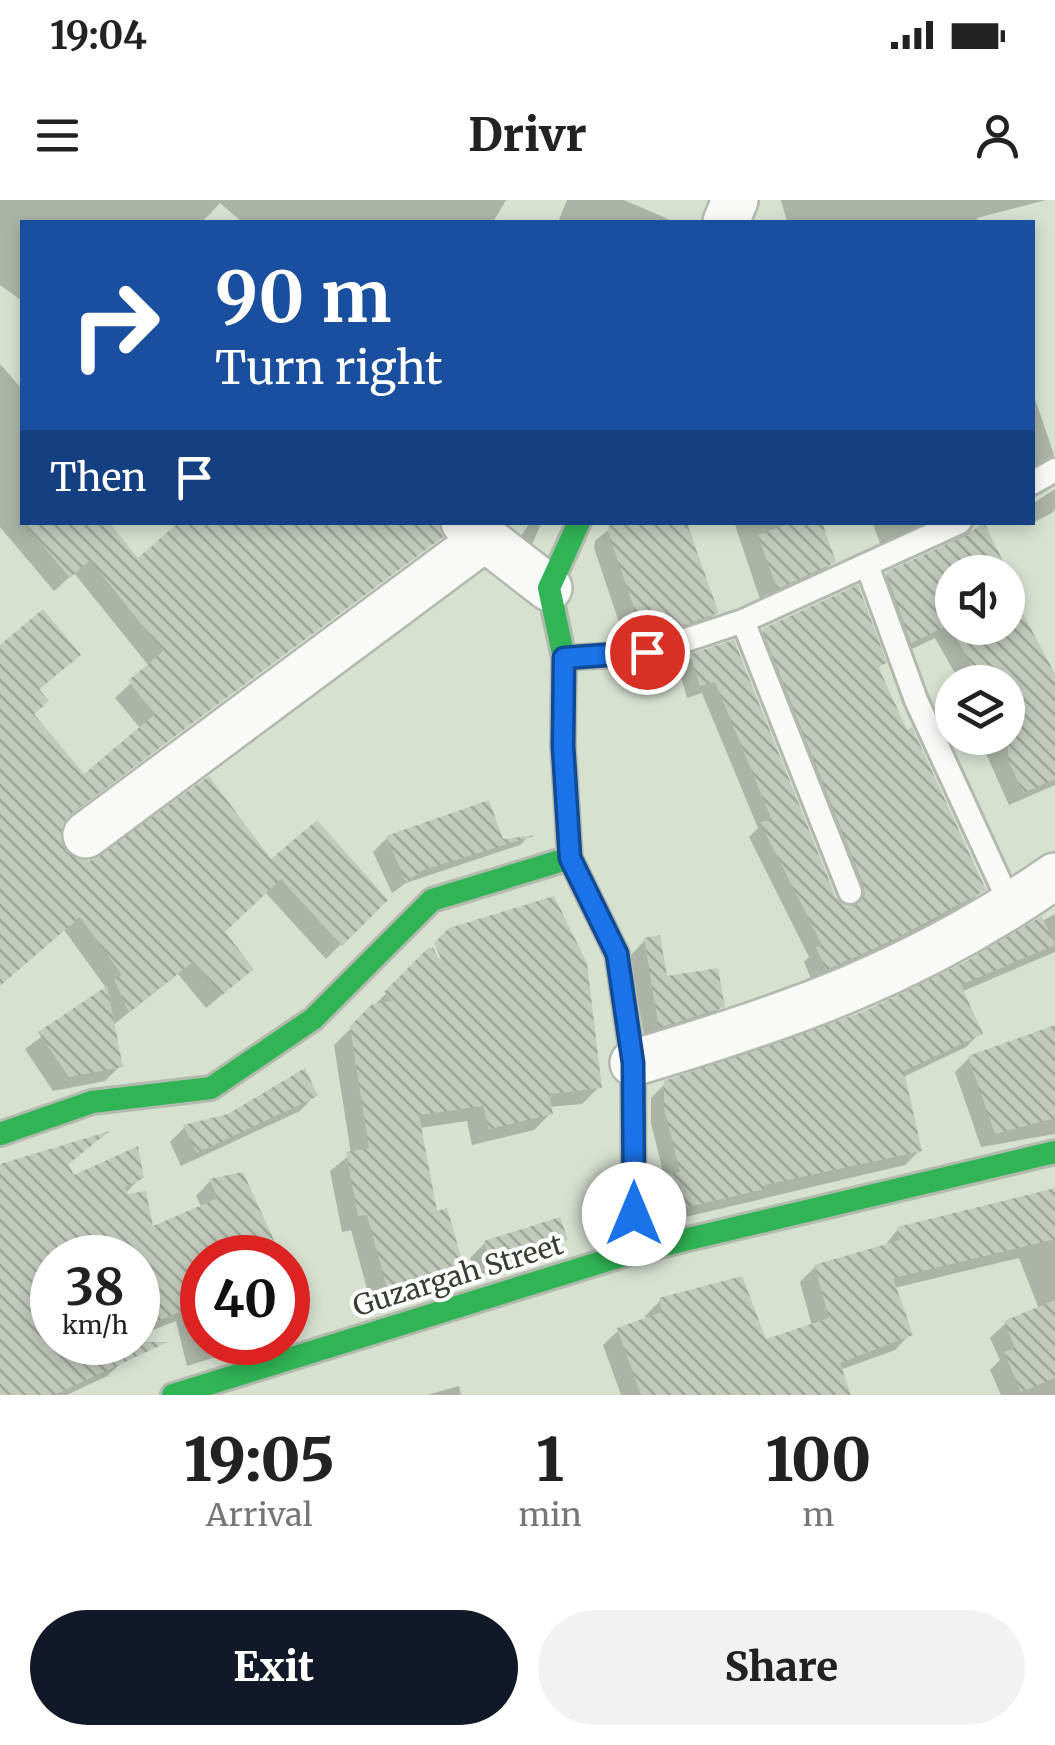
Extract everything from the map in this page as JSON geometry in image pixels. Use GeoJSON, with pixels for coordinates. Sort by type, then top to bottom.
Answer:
{"type":"FeatureCollection","features":[{"type":"Feature","properties":{"kind":"street"},"geometry":{"type":"LineString","coordinates":[[578,525],[548,588],[564,658],[563,746],[570,858],[617,954],[633,1063],[634,1252]]}},
{"type":"Feature","properties":{"kind":"street"},"geometry":{"type":"LineString","coordinates":[[86,836],[474,531],[548,588]]}},
{"type":"Feature","properties":{"kind":"street"},"geometry":{"type":"LineString","coordinates":[[0,1134],[92,1102],[212,1088],[314,1019],[432,900],[570,858]]}},
{"type":"Feature","properties":{"kind":"street"},"geometry":{"type":"LineString","coordinates":[[633,1063],[780,1019],[867,984],[1011,906],[1055,876]]}},
{"type":"Feature","properties":{"kind":"street","name":"Guzargah Street"},"geometry":{"type":"LineString","coordinates":[[173,1395],[634,1252],[1055,1152]]}},
{"type":"Feature","properties":{"kind":"lane"},"geometry":{"type":"LineString","coordinates":[[564,658],[647,652],[743,621],[954,525]]}},
{"type":"Feature","properties":{"kind":"lane"},"geometry":{"type":"LineString","coordinates":[[868,565],[916,700],[1011,906]]}},
{"type":"Feature","properties":{"kind":"lane"},"geometry":{"type":"LineString","coordinates":[[743,621],[850,892]]}},
{"type":"Feature","properties":{"kind":"building"},"geometry":{"type":"Polygon","coordinates":[[[26,525],[111,525],[138,558],[176,525],[439,525],[443,537],[70,814],[62,826],[66,851],[77,859],[90,861],[209,776],[271,859],[317,820],[388,900],[342,946],[281,879],[225,932],[254,969],[222,995],[194,961],[129,1012],[114,980],[122,975],[80,917],[0,986],[0,645],[43,609],[81,655],[39,689],[49,701],[34,714],[84,774],[155,714],[128,681],[163,651],[90,560],[70,578],[26,525]]]}},
{"type":"Feature","properties":{"kind":"building"},"geometry":{"type":"Polygon","coordinates":[[[609,525],[687,525],[719,613],[644,638],[608,531],[609,525]]]}},
{"type":"Feature","properties":{"kind":"building"},"geometry":{"type":"Polygon","coordinates":[[[785,525],[823,525],[836,562],[777,589],[758,535],[785,525]]]}},
{"type":"Feature","properties":{"kind":"building"},"geometry":{"type":"Polygon","coordinates":[[[985,525],[1000,555],[935,555],[935,632],[911,643],[886,572],[985,525]]]}},
{"type":"Feature","properties":{"kind":"building"},"geometry":{"type":"Polygon","coordinates":[[[858,585],[887,663],[878,666],[907,730],[912,727],[986,890],[891,941],[826,970],[816,947],[822,945],[760,822],[772,820],[715,682],[700,686],[690,654],[734,640],[836,898],[847,907],[856,905],[865,895],[864,886],[762,629],[858,585]]]}},
{"type":"Feature","properties":{"kind":"building"},"geometry":{"type":"Polygon","coordinates":[[[1025,618],[1055,674],[1055,779],[1023,793],[1008,759],[1008,755],[1025,755],[1025,665],[971,665],[960,645],[1025,645],[1025,618]]]}},
{"type":"Feature","properties":{"kind":"building"},"geometry":{"type":"Polygon","coordinates":[[[489,800],[503,839],[537,835],[423,870],[406,882],[386,836],[489,800]]]}},
{"type":"Feature","properties":{"kind":"building"},"geometry":{"type":"Polygon","coordinates":[[[554,896],[587,963],[602,1088],[549,1094],[553,1114],[489,1129],[483,1106],[419,1115],[437,1211],[447,1208],[465,1271],[388,1292],[367,1215],[358,1216],[346,1152],[369,1148],[350,1026],[372,1004],[393,1001],[384,992],[429,947],[442,961],[434,943],[449,928],[554,896]]]}},
{"type":"Feature","properties":{"kind":"building"},"geometry":{"type":"Polygon","coordinates":[[[1042,916],[1055,945],[961,985],[983,1034],[904,1071],[922,1151],[764,1185],[765,1189],[674,1210],[667,1174],[680,1172],[664,1108],[664,1081],[863,1012],[965,962],[1042,916]]]}},
{"type":"Feature","properties":{"kind":"building"},"geometry":{"type":"Polygon","coordinates":[[[660,935],[667,976],[718,968],[725,1007],[659,1028],[644,938],[660,935]]]}},
{"type":"Feature","properties":{"kind":"building"},"geometry":{"type":"Polygon","coordinates":[[[107,986],[123,1067],[69,1077],[38,1032],[107,986]]]}},
{"type":"Feature","properties":{"kind":"building"},"geometry":{"type":"Polygon","coordinates":[[[1055,1025],[1055,1118],[995,1134],[968,1056],[1055,1025]]]}},
{"type":"Feature","properties":{"kind":"building"},"geometry":{"type":"Polygon","coordinates":[[[305,1068],[318,1096],[197,1153],[183,1125],[228,1114],[305,1068]]]}},
{"type":"Feature","properties":{"kind":"building"},"geometry":{"type":"Polygon","coordinates":[[[110,1131],[68,1164],[74,1175],[138,1146],[144,1178],[125,1187],[128,1194],[146,1191],[153,1226],[218,1198],[209,1179],[243,1172],[272,1235],[180,1235],[180,1312],[160,1320],[160,1235],[30,1235],[30,1365],[119,1365],[54,1395],[0,1395],[0,1164],[110,1131]]]}},
{"type":"Feature","properties":{"kind":"building"},"geometry":{"type":"Polygon","coordinates":[[[1055,1188],[1055,1239],[893,1278],[913,1335],[840,1363],[851,1395],[641,1395],[617,1328],[662,1312],[659,1298],[742,1276],[766,1339],[829,1318],[814,1265],[900,1240],[897,1227],[1055,1188]]]}},
{"type":"Feature","properties":{"kind":"building"},"geometry":{"type":"Polygon","coordinates":[[[560,1217],[568,1240],[491,1264],[484,1241],[560,1217]]]}},
{"type":"Feature","properties":{"kind":"building"},"geometry":{"type":"Polygon","coordinates":[[[1055,1300],[1055,1378],[1021,1392],[1004,1352],[1015,1348],[1004,1321],[1055,1300]]]}},
{"type":"Feature","properties":{"kind":"traffic: fast"},"geometry":{"type":"LineString","coordinates":[[578,525],[549,588],[564,658],[563,746],[570,858],[617,954],[633,1063],[634,1252]]}},
{"type":"Feature","properties":{"kind":"traffic: fast"},"geometry":{"type":"LineString","coordinates":[[0,1134],[92,1102],[211,1088],[313,1019],[432,900],[570,858]]}},
{"type":"Feature","properties":{"kind":"traffic: fast"},"geometry":{"type":"LineString","coordinates":[[173,1395],[634,1252],[1055,1152]]}},
{"type":"Feature","properties":{"kind":"route"},"geometry":{"type":"LineString","coordinates":[[634,1214],[633,1063],[617,954],[570,858],[563,746],[564,658],[647,652]]}}]}
